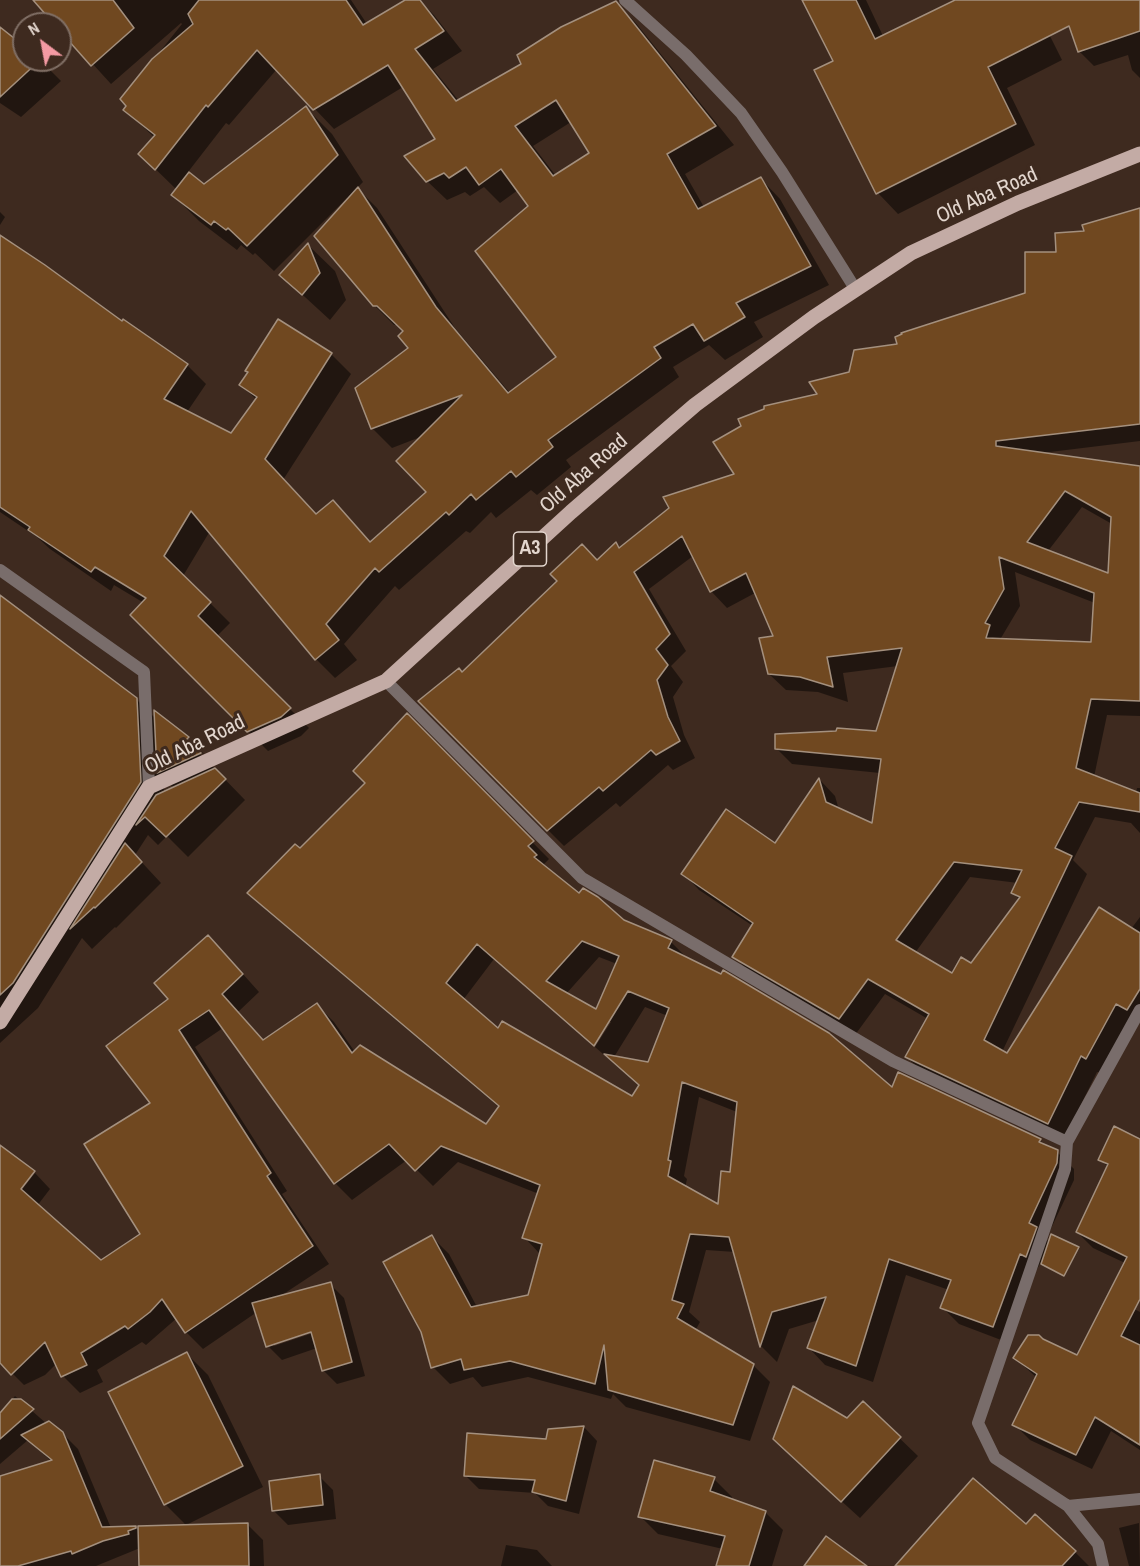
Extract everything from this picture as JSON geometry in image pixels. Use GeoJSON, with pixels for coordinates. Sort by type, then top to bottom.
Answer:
{"type":"FeatureCollection","features":[{"type":"Feature","properties":{"kind":"main road","name":"Old Aba Road"},"geometry":{"type":"LineString","coordinates":[[0,1022],[149,787],[386,681],[571,512],[695,405],[814,317],[911,253],[1018,203],[1140,154]]}},
{"type":"Feature","properties":{"kind":"street"},"geometry":{"type":"LineString","coordinates":[[625,0],[686,55],[741,113],[782,172],[856,290]]}},
{"type":"Feature","properties":{"kind":"street"},"geometry":{"type":"LineString","coordinates":[[0,570],[144,672],[149,787]]}},
{"type":"Feature","properties":{"kind":"street"},"geometry":{"type":"LineString","coordinates":[[386,681],[582,878],[893,1061],[1066,1142]]}},
{"type":"Feature","properties":{"kind":"street"},"geometry":{"type":"LineString","coordinates":[[1102,1566],[1098,1544],[1068,1506],[995,1458],[978,1423],[1065,1169],[1066,1142],[1140,1010]]}},
{"type":"Feature","properties":{"kind":"street"},"geometry":{"type":"LineString","coordinates":[[1068,1506],[1140,1499]]}},
{"type":"Feature","properties":{"kind":"building"},"geometry":{"type":"Polygon","coordinates":[[[33,0],[113,0],[134,28],[91,66],[72,45],[72,12],[44,12],[33,0]]]}},
{"type":"Feature","properties":{"kind":"building"},"geometry":{"type":"Polygon","coordinates":[[[199,0],[346,0],[363,25],[405,0],[420,0],[444,31],[415,49],[456,101],[521,64],[517,55],[561,27],[616,1],[716,126],[667,154],[698,209],[761,177],[811,266],[736,303],[745,317],[704,341],[693,324],[654,347],[661,358],[548,440],[553,447],[516,477],[511,471],[476,500],[471,494],[449,515],[446,512],[379,572],[375,568],[326,624],[339,640],[315,660],[191,511],[164,556],[211,602],[198,616],[291,708],[281,717],[247,732],[130,615],[146,598],[95,567],[91,572],[28,530],[30,527],[0,507],[0,235],[122,321],[123,319],[188,364],[164,399],[231,433],[257,397],[239,385],[248,372],[245,371],[278,319],[332,353],[265,459],[316,514],[333,500],[370,542],[426,492],[396,461],[462,395],[371,429],[355,388],[408,348],[398,336],[403,331],[377,306],[373,306],[314,236],[358,187],[436,307],[508,393],[556,357],[475,251],[528,206],[501,169],[479,185],[466,167],[449,178],[444,173],[426,182],[404,156],[435,139],[388,65],[313,110],[257,50],[208,107],[206,105],[155,170],[138,154],[155,135],[123,110],[126,106],[120,99],[152,59],[193,24],[188,14],[199,0]],[[556,100],[515,126],[553,176],[589,153],[556,100]]]}},
{"type":"Feature","properties":{"kind":"building"},"geometry":{"type":"Polygon","coordinates":[[[802,0],[856,0],[875,39],[955,0],[1140,0],[1140,31],[1078,52],[1069,26],[988,67],[1016,124],[876,194],[814,70],[833,61],[802,0]]]}},
{"type":"Feature","properties":{"kind":"building"},"geometry":{"type":"Polygon","coordinates":[[[0,27],[12,36],[12,72],[27,72],[0,97],[0,27]]]}},
{"type":"Feature","properties":{"kind":"building"},"geometry":{"type":"Polygon","coordinates":[[[306,106],[338,155],[247,246],[228,228],[226,230],[214,221],[211,225],[171,195],[189,172],[204,184],[306,106]]]}},
{"type":"Feature","properties":{"kind":"building"},"geometry":{"type":"Polygon","coordinates":[[[1140,208],[1140,424],[996,441],[996,446],[1140,466],[1140,701],[1091,699],[1076,768],[1140,793],[1140,812],[1079,802],[1055,848],[1072,856],[984,1040],[1007,1053],[1099,907],[1140,933],[1140,989],[1127,1010],[1116,1004],[1086,1059],[1081,1056],[1048,1124],[905,1057],[929,1014],[868,979],[839,1019],[732,957],[753,923],[681,874],[726,809],[775,843],[819,778],[826,802],[872,823],[881,759],[775,749],[775,734],[836,731],[837,728],[876,731],[902,648],[827,657],[833,687],[800,677],[768,674],[759,638],[773,636],[746,573],[710,592],[682,536],[634,572],[670,634],[656,649],[668,665],[657,680],[668,717],[680,741],[656,755],[651,750],[603,791],[599,787],[547,831],[418,701],[459,668],[462,672],[557,581],[550,574],[582,544],[597,560],[616,542],[619,548],[669,508],[663,497],[734,474],[713,442],[741,426],[738,419],[764,409],[764,406],[817,394],[809,382],[849,372],[854,350],[897,344],[895,337],[901,333],[1025,293],[1025,252],[1056,252],[1055,233],[1084,231],[1082,225],[1140,208]],[[1065,491],[1027,542],[1108,573],[1111,517],[1065,491]],[[999,557],[1004,589],[985,623],[990,625],[986,638],[1091,642],[1094,593],[999,557]],[[954,862],[896,940],[952,973],[961,957],[971,963],[1020,897],[1011,893],[1022,870],[954,862]]]}},
{"type":"Feature","properties":{"kind":"building"},"geometry":{"type":"Polygon","coordinates":[[[308,243],[320,273],[302,295],[279,275],[308,243]]]}},
{"type":"Feature","properties":{"kind":"building"},"geometry":{"type":"Polygon","coordinates":[[[0,595],[137,698],[141,782],[13,983],[0,995],[0,595]]]}},
{"type":"Feature","properties":{"kind":"building"},"geometry":{"type":"Polygon","coordinates":[[[154,710],[189,737],[187,739],[201,753],[157,773],[154,710]]]}},
{"type":"Feature","properties":{"kind":"building"},"geometry":{"type":"Polygon","coordinates":[[[407,713],[534,841],[528,846],[537,855],[534,857],[579,893],[583,888],[598,897],[624,920],[672,940],[668,948],[721,974],[723,970],[829,1033],[892,1087],[898,1072],[1041,1139],[1039,1142],[1058,1150],[1057,1163],[1029,1223],[1037,1227],[1026,1257],[1020,1254],[993,1327],[940,1308],[951,1280],[889,1259],[856,1366],[807,1348],[826,1297],[772,1312],[760,1347],[729,1237],[690,1234],[672,1300],[684,1304],[677,1318],[754,1364],[733,1425],[608,1390],[604,1345],[595,1384],[510,1361],[464,1370],[461,1359],[431,1368],[421,1332],[383,1262],[432,1235],[471,1307],[528,1295],[542,1244],[522,1238],[540,1185],[441,1146],[415,1171],[389,1144],[334,1184],[209,1010],[179,1030],[271,1173],[267,1176],[313,1246],[185,1333],[162,1299],[150,1312],[128,1329],[125,1326],[81,1353],[87,1365],[61,1377],[45,1342],[11,1375],[0,1363],[0,1145],[35,1171],[21,1189],[101,1260],[140,1234],[84,1144],[150,1103],[106,1046],[168,999],[154,983],[208,935],[243,974],[222,994],[263,1040],[317,1003],[352,1053],[360,1045],[486,1124],[499,1106],[247,893],[295,844],[300,848],[365,783],[353,771],[407,713]],[[582,941],[546,981],[596,1009],[619,956],[582,941]],[[477,944],[446,983],[498,1028],[502,1021],[632,1096],[639,1085],[604,1054],[648,1062],[669,1008],[628,991],[594,1046],[477,944]],[[682,1082],[668,1160],[671,1161],[668,1176],[718,1204],[721,1171],[730,1172],[737,1102],[682,1082]]]}},
{"type":"Feature","properties":{"kind":"building"},"geometry":{"type":"Polygon","coordinates":[[[215,768],[226,779],[166,837],[145,817],[136,825],[156,795],[215,768]]]}},
{"type":"Feature","properties":{"kind":"building"},"geometry":{"type":"Polygon","coordinates":[[[125,843],[142,862],[70,929],[125,843]]]}},
{"type":"Feature","properties":{"kind":"building"},"geometry":{"type":"Polygon","coordinates":[[[1114,1126],[1140,1139],[1140,1299],[1121,1336],[1140,1345],[1140,1445],[1095,1417],[1076,1455],[1012,1425],[1037,1374],[1013,1358],[1028,1335],[1039,1335],[1077,1355],[1127,1257],[1076,1232],[1108,1164],[1098,1160],[1114,1126]]]}},
{"type":"Feature","properties":{"kind":"building"},"geometry":{"type":"Polygon","coordinates":[[[1051,1234],[1079,1247],[1064,1276],[1041,1264],[1051,1234]]]}},
{"type":"Feature","properties":{"kind":"building"},"geometry":{"type":"Polygon","coordinates":[[[331,1282],[352,1362],[322,1371],[311,1332],[266,1347],[252,1303],[331,1282]]]}},
{"type":"Feature","properties":{"kind":"building"},"geometry":{"type":"Polygon","coordinates":[[[187,1352],[243,1466],[164,1505],[108,1392],[187,1352]]]}},
{"type":"Feature","properties":{"kind":"building"},"geometry":{"type":"Polygon","coordinates":[[[793,1386],[847,1418],[863,1401],[901,1437],[841,1502],[773,1439],[793,1386]]]}},
{"type":"Feature","properties":{"kind":"building"},"geometry":{"type":"Polygon","coordinates":[[[12,1399],[21,1399],[34,1409],[0,1439],[0,1413],[12,1399]]]}},
{"type":"Feature","properties":{"kind":"building"},"geometry":{"type":"Polygon","coordinates":[[[49,1421],[63,1432],[102,1527],[136,1526],[136,1528],[128,1531],[129,1534],[103,1541],[72,1554],[71,1551],[18,1566],[0,1566],[0,1476],[52,1460],[21,1435],[49,1421]]]}},
{"type":"Feature","properties":{"kind":"building"},"geometry":{"type":"Polygon","coordinates":[[[584,1426],[566,1501],[532,1492],[535,1480],[464,1476],[467,1433],[546,1439],[548,1429],[584,1426]]]}},
{"type":"Feature","properties":{"kind":"building"},"geometry":{"type":"Polygon","coordinates":[[[654,1460],[715,1477],[710,1491],[766,1511],[749,1566],[716,1566],[725,1536],[638,1517],[654,1460]]]}},
{"type":"Feature","properties":{"kind":"building"},"geometry":{"type":"Polygon","coordinates":[[[320,1474],[323,1505],[272,1511],[269,1481],[320,1474]]]}},
{"type":"Feature","properties":{"kind":"building"},"geometry":{"type":"Polygon","coordinates":[[[973,1478],[1026,1524],[1035,1514],[1076,1551],[1062,1566],[895,1566],[973,1478]]]}},
{"type":"Feature","properties":{"kind":"building"},"geometry":{"type":"Polygon","coordinates":[[[248,1523],[249,1566],[139,1566],[138,1526],[248,1523]]]}},
{"type":"Feature","properties":{"kind":"building"},"geometry":{"type":"Polygon","coordinates":[[[826,1536],[867,1566],[804,1566],[826,1536]]]}}]}
